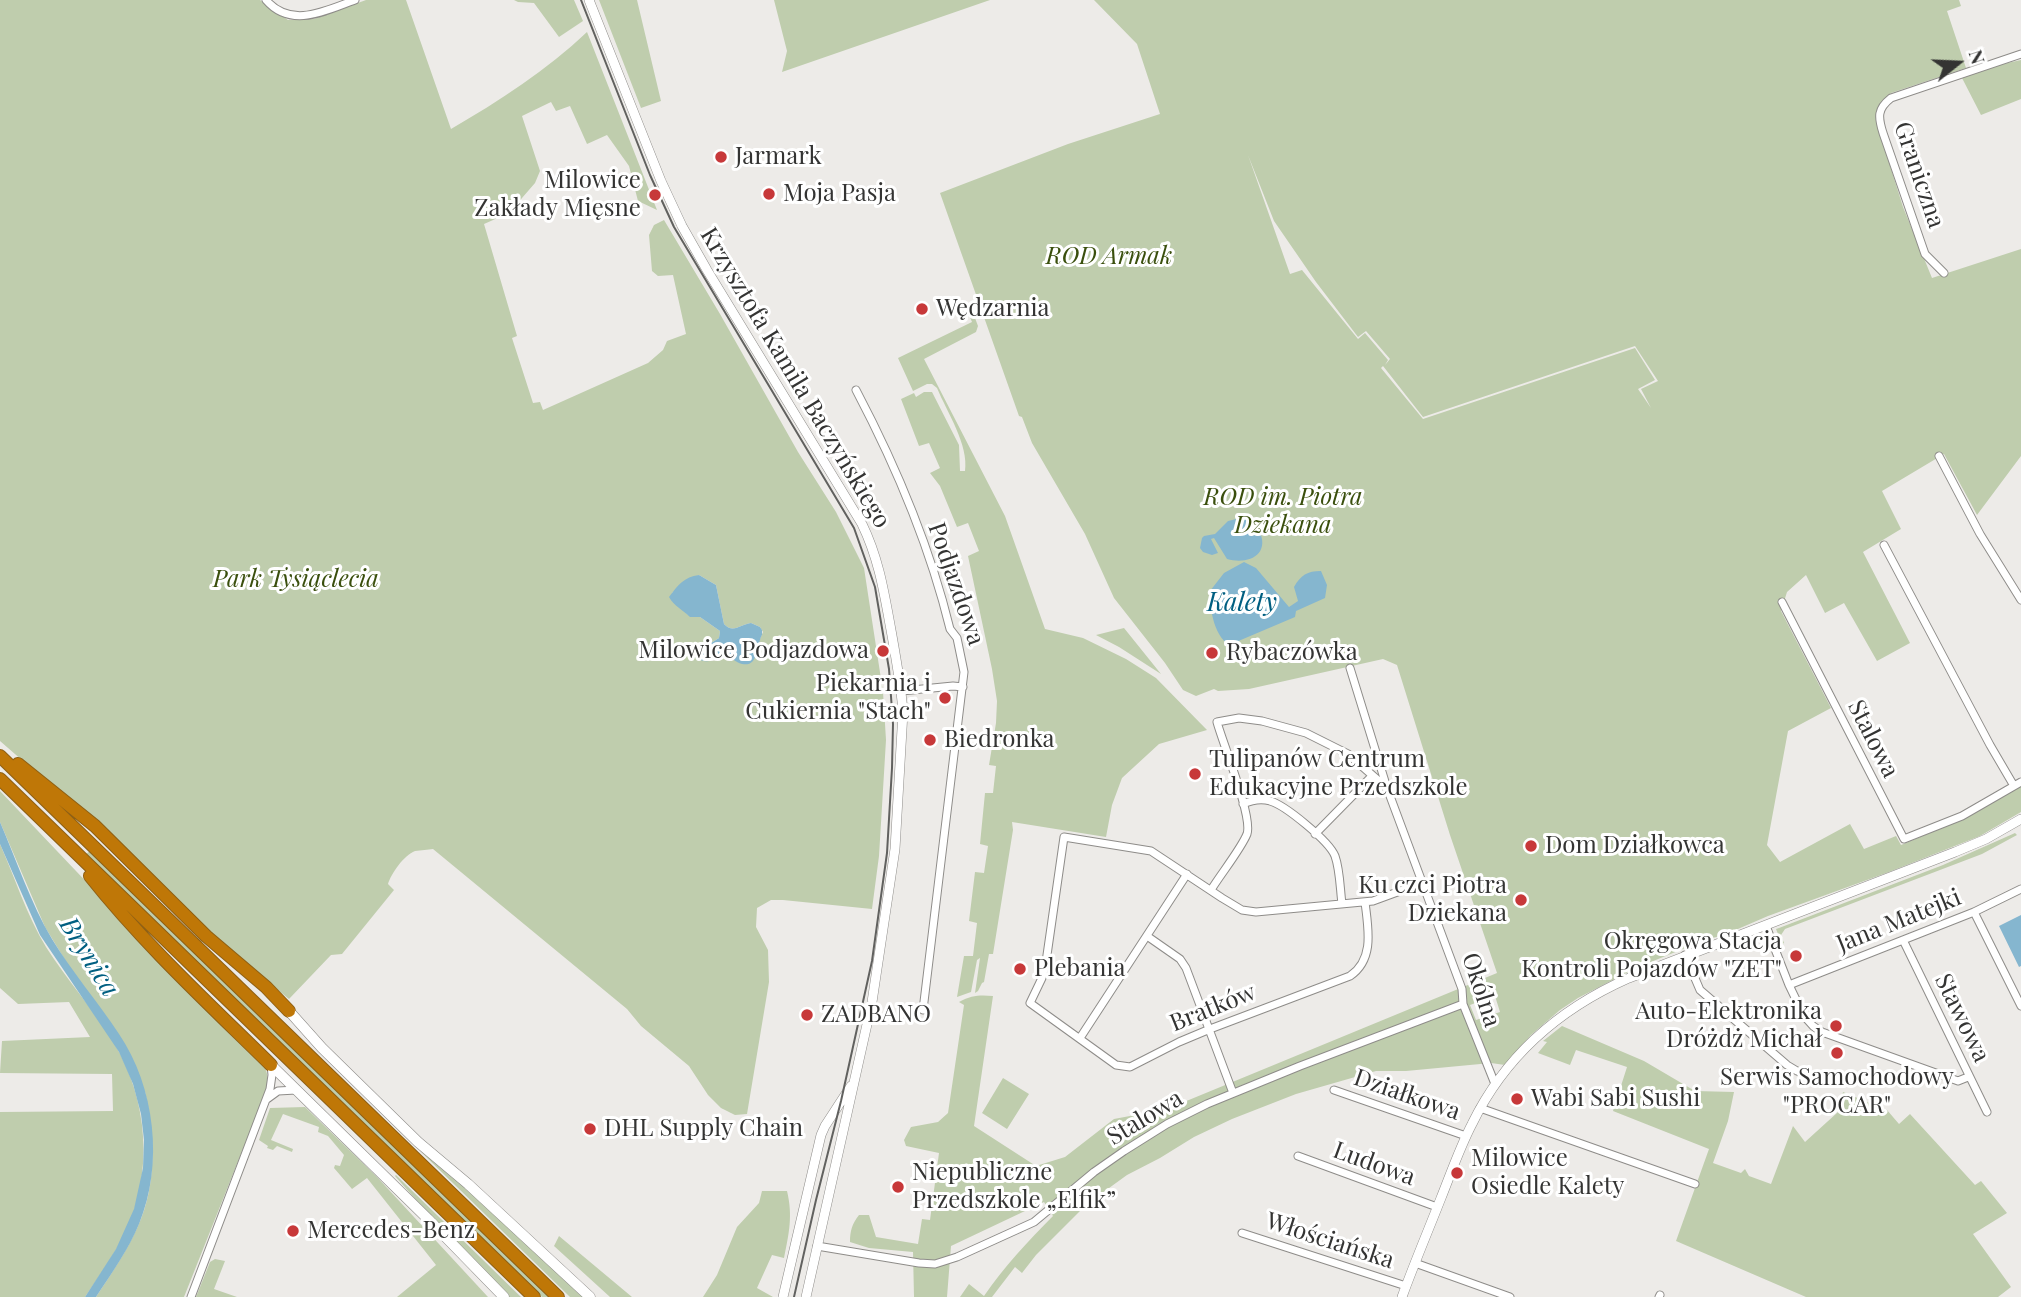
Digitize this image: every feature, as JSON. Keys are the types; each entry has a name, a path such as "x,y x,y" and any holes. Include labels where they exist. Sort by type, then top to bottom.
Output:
{"highway":[{"path":"0,755 21,766 95,826 197,927 266,987 289,1011"},
{"path":"0,755 558,1297"},
{"path":"0,779 534,1297"},
{"path":"60,837 108,898 271,1065"}],"main road":[{"path":"289,1011 322,1048 409,1134 468,1184 590,1297"},
{"path":"271,1065 504,1297"}],"street":[{"path":"266,0 282,13 302,17 352,0"},
{"name":"Krzysztofa Kamila Baczyńskiego","path":"589,0 682,226 874,549 902,691 895,849 872,1002 806,1297"},
{"name":"Graniczna","path":"1944,273 1925,254 1880,126 1882,105 1891,98 2021,54"},
{"name":"Podjazdowa","path":"856,390 930,558 950,629 957,638 964,672 923,1010"},
{"path":"1940,456 1980,534 2021,600"},
{"path":"1884,545 1990,745 2018,784"},
{"path":"2013,587 2021,584"},
{"name":"Stalowa","path":"1782,602 1903,839 1959,817 2018,784"},
{"name":"Okólna","path":"1349,668 1387,788 1462,989 1462,1004 1496,1084"},
{"path":"902,691 963,687"},
{"path":"1210,890 1248,832 1248,821 1217,722 1239,718 1307,733 1348,754 1387,788"},
{"path":"1315,834 1372,776"},
{"path":"1243,804 1255,799 1267,799 1283,806 1331,848 1338,868 1342,904"},
{"path":"1402,1297 1466,1136 1480,1108 1522,1052 1568,1011 1614,985 1685,955 1965,848 2019,823"},
{"name":"Bratków","path":"1187,874 1151,851 1064,837 1046,962 1030,1003 1116,1065 1130,1067 1210,1029 1357,972 1365,958 1368,944 1365,902"},
{"path":"1080,1038 1187,874 1242,910 1256,912 1373,901 1422,883"},
{"name":"Jana Matejki","path":"1789,985 1974,912 2021,889"},
{"path":"1974,912 2021,1006"},
{"path":"1766,926 1789,985 1804,1016 1813,1026 1822,1032 1958,1081 1968,1077"},
{"path":"1146,936 1180,959 1185,968 1233,1093"},
{"name":"Stawowa","path":"1903,940 1987,1112"},
{"path":"1685,955 1700,990 1787,1065 1814,1077"},
{"name":"Stalowa","path":"817,1246 936,1264 1034,1222 1094,1172 1167,1124 1233,1093 1462,1004"},
{"path":"191,1297 266,1099 272,1075 271,1065"},
{"name":"Krzysztofa Kamila Baczyńskiego","path":"783,1297 821,1135 854,1082"},
{"path":"266,1099 278,1091 296,1090"},
{"name":"Działkowa","path":"1334,1090 1466,1136"},
{"path":"1480,1108 1695,1184"},
{"name":"Ludowa","path":"1298,1156 1437,1207"},
{"name":"Włościańska","path":"1242,1234 1406,1286"},
{"path":"1415,1263 1508,1297"}],"green space":[{"name":"Park Tysiąclecia","path":"0,0 260,0 288,20 314,19 366,0 406,0 451,129 522,84 587,32 657,210 638,201 629,166 607,135 587,144 570,106 556,111 551,102 522,116 540,171 535,183 509,213 484,224 517,336 512,338 533,403 540,402 543,410 648,363 663,350 667,341 686,334 673,275 658,276 652,271 649,235 654,225 664,220 798,452 836,512 864,568 883,692 886,740 879,856 872,909 783,900 771,900 757,908 756,927 768,950 769,982 747,1114 735,1115 721,1108 708,1095 689,1066 641,1026 627,1009 433,849 415,851 402,861 388,884 394,890 342,954 331,955 289,999 211,935 100,828 0,741","holes":["699,575 716,585 724,624 727,627 737,628 751,623 760,627 763,632 758,655 713,661 697,652 719,638 720,631 700,617 687,614 672,593"]},
{"path":"514,0 574,0 583,21 559,37 534,3"},
{"path":"599,0 637,0 661,101 641,108"},
{"path":"774,0 990,0 782,72 787,51"},
{"path":"1094,0 1959,0 1961,6 1947,11 1966,68 1891,93 1879,108 1878,127 1903,207 1932,278 2021,249 2021,456 1977,515 1944,454 1882,491 1901,529 1863,552 1910,643 1877,661 1844,603 1825,613 1806,575 1787,592 1781,611 1831,708 1788,731 1767,845 1780,862 1850,824 1864,849 1896,836 1901,845 1949,825 2021,785 2021,812 1980,836 1636,968 1560,1010 1531,1035 1505,1065 1491,1063 1376,1071 1296,1094 1232,1119 1127,1175 1087,1204 1036,1255 1022,1273 1015,1267 992,1297 960,1297 969,1284 984,1296 1017,1254 1053,1216 1044,1202 951,1246 947,1297 914,1297 913,1252 869,1248 850,1242 850,1234 859,1215 869,1215 876,1237 918,1244 922,1219 930,1220 939,1153 906,1146 904,1140 911,1127 938,1122 948,1113 964,1005 959,1002 976,996 993,996 974,1126 1036,1166 1065,1157 1114,1119 1167,1109 1497,973 1397,665 1383,659 1249,689 1214,689 1196,696 1183,690 1114,598 1085,534 1032,443 1022,417 1019,416 940,193 1068,144 1160,114 1137,44","holes":["1248,155 1274,221 1358,337 1366,331 1390,359 1385,365 1388,360 1365,333 1358,339 1302,270 1290,274","1635,346 1658,381 1641,389 1651,408 1638,389 1655,380 1635,348 1423,419 1381,368 1383,366 1423,417","1495,996 1500,1012 1476,1020 1470,1005"]},
{"path":"2021,60 2021,99 1981,115 1962,78"},
{"path":"969,315 975,318 978,326 976,332 924,359 1005,516 1045,629 1083,638 1126,659 1156,678 1207,730 1159,744 1122,778 1112,805 1106,837 1012,822 1013,830 993,954 989,954 984,982 978,991 975,993 980,958 977,960 971,992 957,997 964,956 973,956 977,923 969,921 975,872 984,873 988,846 980,844 985,793 993,793 996,766 989,765 997,701 968,556 979,551 968,523 957,527 940,486 930,473 940,468 929,443 919,446 901,399 914,393 916,397 924,392 932,392 959,445 960,471 965,471 964,450 937,388 927,384 913,391 898,358 972,322"},
{"path":"1124,628 1161,674 1096,635"},
{"path":"0,791 263,1064 266,1071 266,1091 184,1297 96,1297 129,1244 149,1194 152,1142 145,1092 45,927 0,822"},
{"path":"2015,833 2017,835 1982,854 1785,929 1781,935 1782,944 1776,929 1943,865"},
{"path":"0,844 39,935 114,1043 134,1088 140,1112 143,1162 134,1210 116,1250 85,1297 0,1297 0,1112 113,1111 112,1074 0,1073 2,1041 90,1037 69,1002 18,1004 0,988"},
{"path":"90,851 549,1297 542,1297 86,854"},
{"path":"1562,1026 1644,1061 1695,1091 1734,1092 1728,1121 1713,1163 1741,1173 1745,1169 1749,1176 1771,1184 1793,1126 1805,1142 1838,1112 1843,1092 1887,1110 1899,1124 1910,1114 1975,1185 1981,1181 2007,1213 1973,1234 2011,1287 1998,1297 1806,1297 1676,1241 1709,1149 1613,1111 1627,1067 1576,1050 1570,1065 1538,1053 1547,1042 1543,1041"},
{"path":"1003,1078 1029,1094 1007,1129 982,1113"},
{"path":"305,1107 377,1177 488,1297 397,1297 436,1265 367,1178 352,1189 334,1168 335,1165 340,1166 344,1155 328,1136 318,1132 319,1127 283,1114 271,1140 293,1149 292,1152 277,1146 273,1150 267,1148 268,1146 259,1140 270,1108"},
{"path":"419,1150 448,1172 583,1297 570,1297"},
{"path":"396,1175 521,1297 509,1297 431,1217"},
{"path":"762,1191 787,1191 790,1209 784,1258 772,1255 757,1288 773,1297 703,1297 717,1275 737,1227 759,1203"},
{"path":"559,1236 632,1297 610,1297 554,1246"},
{"path":"215,1259 225,1261 214,1289 237,1297 196,1297 210,1262"}],"water":[{"path":"1249,516 1255,522 1262,539 1260,552 1255,556 1243,561 1227,559 1214,538 1211,539 1218,553 1212,555 1200,548 1204,536 1215,534 1228,521"},
{"name":"Kalety","path":"1244,562 1256,568 1289,607 1298,601 1294,587 1299,579 1305,574 1321,571 1327,585 1325,598 1296,611 1295,617 1229,645 1216,628 1210,591 1224,573"},
{"path":"699,575 716,585 724,624 727,627 734,628 751,623 762,630 756,656 751,663 742,664 724,657 705,661 695,657 697,652 719,638 720,631 700,617 690,617 669,597 682,582"},
{"path":"0,822 44,925 119,1034 141,1078 148,1102 153,1151 147,1201 130,1243 96,1297 85,1297 116,1249 134,1209 143,1168 141,1114 133,1084 119,1052 40,935 0,844"},
{"path":"2021,915 2021,966 2019,967 1999,926"}],"tram line":[{"path":"581,0 650,175 674,227 854,528 875,587 889,669 893,724 892,768 887,853 872,961 794,1297"}],"place":[{"name":"Jarmark","path":"721,157"},
{"name":"Moja Pasja","path":"769,194"},
{"name":"Milowice Zakłady Mięsne","path":"655,195"},
{"name":"Wędzarnia","path":"922,309"},
{"name":"Milowice Podjazdowa","path":"883,651"},
{"name":"Rybaczówka","path":"1212,653"},
{"name":"Piekarnia i Cukiernia \"Stach\"","path":"945,698"},
{"name":"Biedronka","path":"930,740"},
{"name":"Tulipanów Centrum Edukacyjne Przedszkole","path":"1195,774"},
{"name":"Dom Działkowca","path":"1531,846"},
{"name":"Ku czci Piotra Dziekana","path":"1521,900"},
{"name":"Okręgowa Stacja Kontroli Pojazdów \"ZET\"","path":"1796,956"},
{"name":"Plebania","path":"1020,969"},
{"name":"ZADBANO","path":"807,1015"},
{"name":"Auto-Elektronika Dróżdż Michał","path":"1836,1026"},
{"name":"Serwis Samochodowy \"PROCAR\"","path":"1837,1053"},
{"name":"Wabi Sabi Sushi","path":"1517,1099"},
{"name":"DHL Supply Chain","path":"590,1129"},
{"name":"Milowice Osiedle Kalety","path":"1457,1173"},
{"name":"Niepubliczne Przedszkole „Elfik”","path":"898,1187"},
{"name":"Mercedes-Benz","path":"293,1231"}],"park label":[{"name":"ROD Armak","path":"1109,257"},
{"name":"ROD im. Piotra Dziekana","path":"1283,512"}],"water label":[{"name":"Brynica","path":"89,957"}]}
